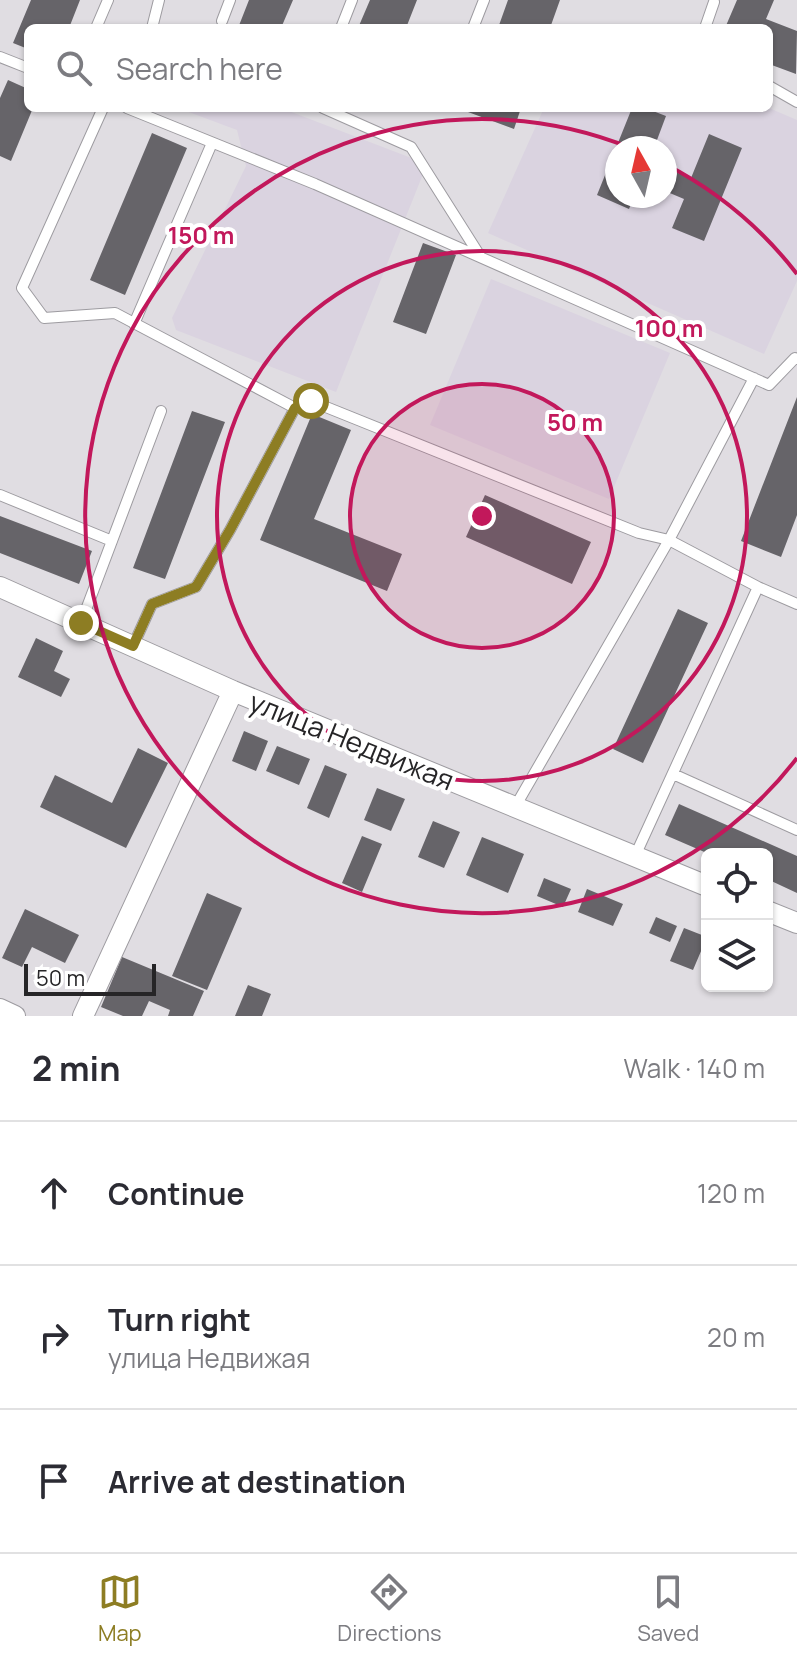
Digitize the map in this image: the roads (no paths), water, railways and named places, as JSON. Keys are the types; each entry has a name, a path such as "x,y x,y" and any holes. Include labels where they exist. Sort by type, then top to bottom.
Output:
{"street":[{"name":"улица Недвижая","path":"0,587 233,691 701,884"},
{"path":"83,1016 233,691"},
{"path":"773,913 797,923"},
{"path":"0,1009 15,1016"}],"lane":[{"path":"98,24 108,0"},
{"path":"153,24 159,0"},
{"path":"222,21 230,0"},
{"path":"343,24 352,0"},
{"path":"475,24 484,0"},
{"path":"706,24 714,2"},
{"path":"0,57 24,66"},
{"path":"773,88 797,102"},
{"path":"101,112 22,288 44,318 115,313 295,408"},
{"path":"137,112 315,184 769,385 796,357"},
{"path":"332,112 411,147 481,258"},
{"path":"134,324 212,143"},
{"path":"515,807 669,540 754,378"},
{"path":"133,646 152,604 196,587 295,408 311,401 639,533 669,540 797,604"},
{"path":"81,623 161,411"},
{"path":"0,495 112,541"},
{"path":"635,856 758,587"},
{"path":"673,774 797,830"}]}
